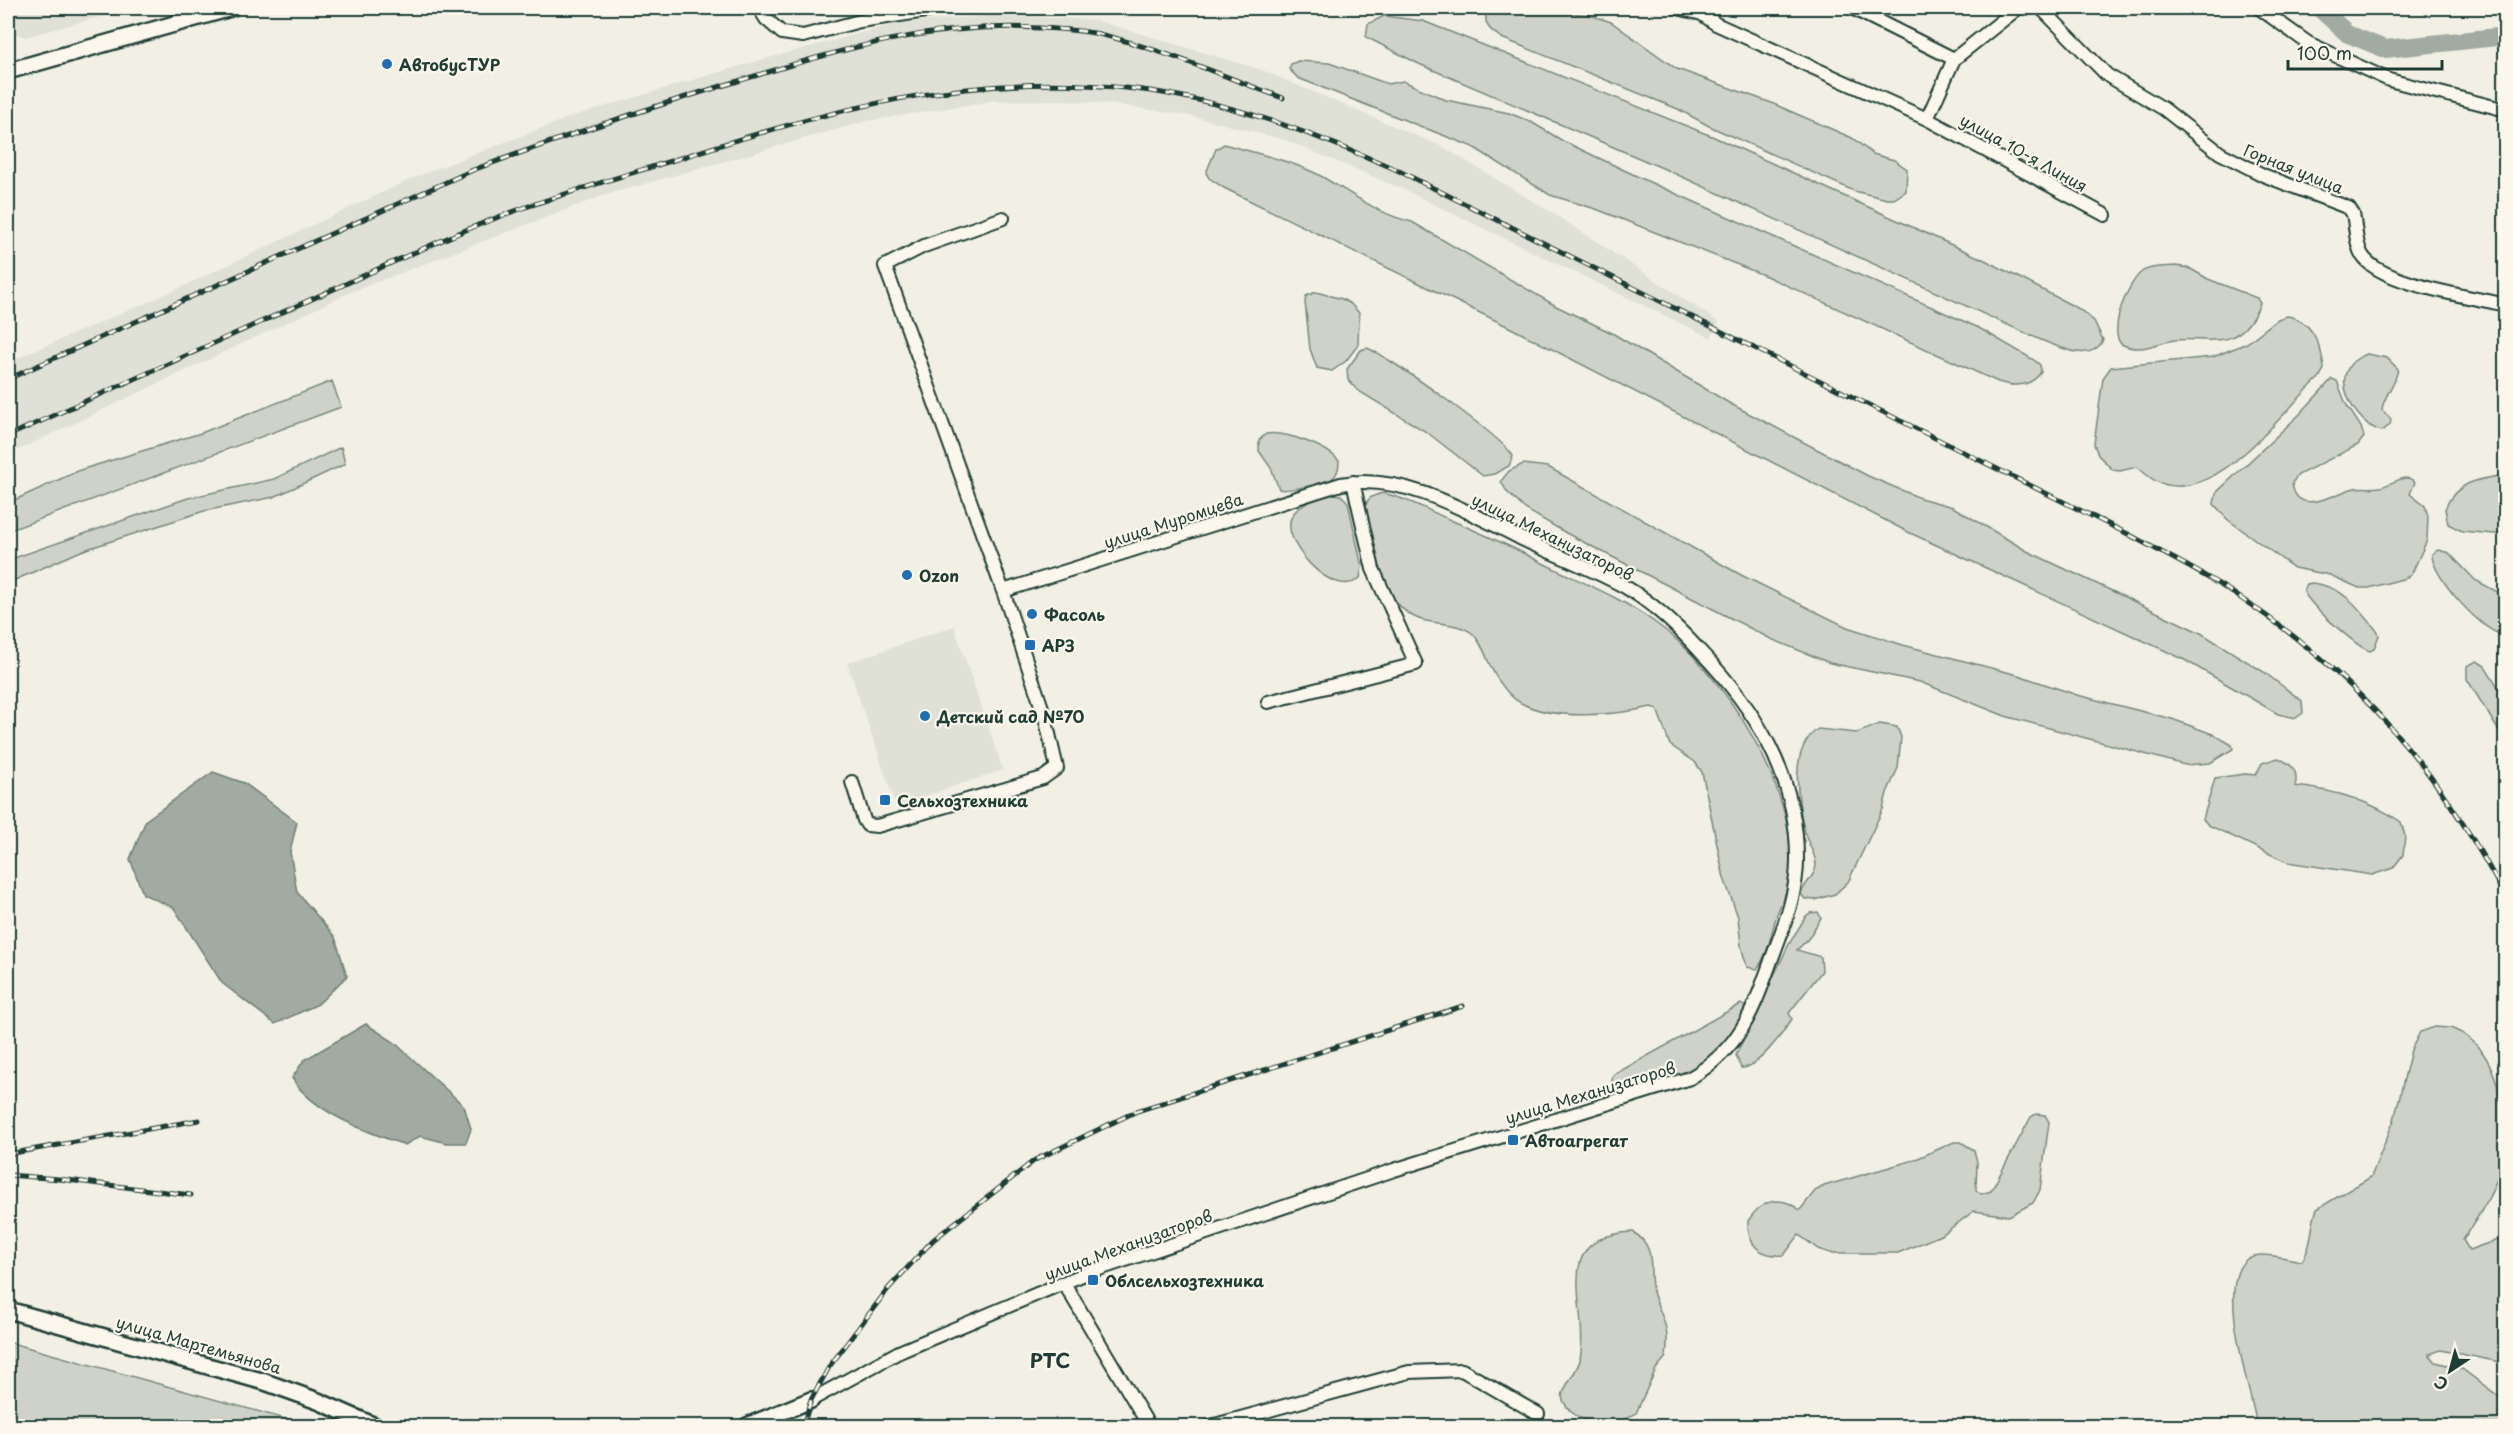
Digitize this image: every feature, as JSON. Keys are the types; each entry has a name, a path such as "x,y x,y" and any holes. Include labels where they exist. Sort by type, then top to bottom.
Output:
{"street":[{"path":"8,71 231,8"},
{"path":"759,8 766,19 782,33 803,36 860,21 946,8"},
{"path":"1678,8 1704,11 1716,24 1928,119 1954,59 2018,8"},
{"path":"1852,8 1954,59"},
{"name":"Горная улица","path":"2042,8 2107,75 2164,109 2220,153 2264,175 2349,208 2353,214 2362,255 2381,273 2398,280 2505,305"},
{"path":"2259,8 2308,43 2389,80 2505,110"},
{"name":"улица 10-я Линия","path":"1928,119 2105,215"},
{"path":"852,782 864,820 867,825 878,826 1043,778 1057,768 1045,717 1003,591 885,266 909,252 1004,218"},
{"path":"1268,702 1416,664 1373,569 1353,482"},
{"name":"улица Муромцева","path":"1003,591 1353,482"},
{"name":"улица Механизаторов","path":"811,1400 899,1352 1064,1283 1394,1170 1690,1078 1719,1059 1738,1039 1760,992 1796,879 1797,838 1786,787 1778,760 1751,711 1732,686 1674,625 1627,588 1425,494 1388,483 1353,482"},
{"path":"1064,1283 1149,1426"},
{"name":"улица Мартемьянова","path":"8,1310 266,1382 318,1401 375,1426"},
{"path":"1211,1426 1409,1372 1462,1370 1538,1414"},
{"path":"747,1426 811,1400"}],"shaded area":[{"path":"8,8 132,8 26,37 15,34 8,36"},
{"path":"1489,8 1532,8 1590,15 1611,22 1677,69 1769,102 1852,138 1873,154 1894,160 1907,169 1906,191 1894,199 1887,199 1854,191 1709,126 1678,109 1504,39 1486,23"},
{"path":"995,15 1095,20 1262,70 1443,147 1553,213 1719,322 1711,338 1400,188 1285,140 1196,117 1118,105 1062,100 993,101 867,121 602,196 351,292 8,455 8,362 162,296 415,177 573,116 746,64 898,23"},
{"path":"1384,16 1423,21 1714,137 1987,261 2079,309 2094,321 2103,340 2091,351 2075,352 2041,340 1667,170 1419,64 1366,37 1368,24"},
{"path":"1298,61 1329,63 1388,84 1403,81 1446,100 1509,113 1531,122 1563,141 1645,180 1979,328 2034,360 2040,365 2041,372 2027,383 2010,385 1998,382 1766,276 1596,209 1550,195 1473,147 1298,78 1289,69 1291,64"},
{"path":"1224,144 1283,161 1317,174 1386,214 1412,222 1556,306 1612,333 1729,403 1868,476 1920,498 1953,507 2027,551 2201,633 2264,672 2302,701 2303,713 2296,718 2278,714 2183,659 1908,532 1511,328 1224,188 1209,178 1206,173 1216,149"},
{"path":"2176,266 2189,268 2208,279 2257,298 2260,303 2257,311 2241,331 2224,339 2175,340 2141,348 2121,344 2117,328 2118,317 2126,295 2137,276 2146,269"},
{"path":"1316,292 1342,299 1351,304 1359,313 1358,345 1346,361 1332,371 1317,368 1310,349 1305,302 1306,296"},
{"path":"2287,316 2303,322 2314,335 2321,352 2324,369 2319,378 2268,431 2226,468 2204,480 2182,486 2157,482 2137,467 2120,471 2113,470 2098,455 2094,444 2103,378 2111,367 2213,357 2247,343 2278,319"},
{"path":"1367,348 1420,381 1489,432 1513,456 1509,466 1494,474 1483,476 1428,433 1357,390 1348,380 1347,369 1361,350"},
{"path":"2367,354 2387,358 2398,369 2382,410 2391,419 2390,425 2382,431 2362,419 2348,396 2345,384 2346,372 2353,361"},
{"path":"2332,379 2337,381 2346,404 2361,427 2364,437 2358,445 2298,475 2292,483 2295,494 2308,502 2317,501 2354,488 2380,487 2403,478 2412,479 2415,482 2410,494 2425,506 2428,516 2427,540 2412,573 2406,578 2369,588 2359,588 2330,575 2294,568 2227,519 2214,504 2216,493 2299,415"},
{"path":"332,381 341,407 8,531 8,503 80,470 201,433"},
{"path":"1266,434 1294,437 1316,445 1339,461 1337,473 1332,479 1322,483 1279,489 1271,468 1259,451 1259,440"},
{"path":"341,447 345,464 274,497 204,511 81,551 8,583 8,560 188,498 274,479"},
{"path":"1523,464 1548,467 1741,575 1847,627 1903,645 2018,675 2077,695 2172,719 2215,735 2232,745 2233,749 2210,763 2185,765 2005,716 1920,682 1830,663 1771,639 1566,533 1525,509 1507,492 1501,481 1509,471"},
{"path":"2505,475 2505,535 2462,531 2448,524 2445,509 2455,493 2477,480"},
{"path":"1383,493 1408,501 1488,536 1623,602 1653,621 1679,642 1705,669 1730,701 1752,736 1770,772 1783,810 1790,846 1788,884 1767,950 1757,969 1747,967 1741,946 1738,917 1724,878 1702,772 1695,762 1670,745 1657,709 1651,707 1603,714 1567,714 1535,709 1514,699 1495,675 1472,633 1453,625 1419,619 1406,612 1387,588 1375,556 1366,510 1370,498"},
{"path":"1333,494 1341,495 1348,502 1362,567 1360,578 1349,583 1336,582 1311,565 1293,539 1290,526 1292,516 1299,508"},
{"path":"2438,550 2449,553 2475,580 2505,596 2505,635 2496,632 2472,615 2449,589 2434,564 2432,554"},
{"path":"2312,583 2341,593 2357,606 2379,635 2374,649 2370,651 2355,642 2314,605 2304,591 2307,584"},
{"name":"Детский сад №70","path":"954,626 1003,770 896,806 847,663"},
{"path":"2477,661 2485,666 2505,698 2505,741 2467,679 2467,666"},
{"path":"1880,724 1897,727 1901,737 1898,768 1883,809 1848,882 1835,894 1815,900 1805,899 1801,894 1814,873 1816,865 1805,834 1799,805 1798,776 1802,749 1818,729 1857,733"},
{"path":"2278,758 2287,763 2295,772 2295,786 2351,797 2401,822 2405,836 2403,855 2393,868 2372,875 2287,862 2208,825 2203,819 2215,778 2245,774 2256,775 2262,763"},
{"path":"213,772 244,783 297,822 290,852 297,892 335,937 347,976 318,1004 275,1024 222,983 174,908 143,894 130,859 146,820"},
{"path":"1818,912 1821,918 1808,939 1797,950 1821,957 1822,971 1789,1013 1792,1019 1776,1041 1762,1057 1747,1067 1741,1068 1736,1055 1789,944 1806,916"},
{"path":"1741,1004 1747,1008 1738,1025 1717,1051 1705,1061 1661,1082 1623,1091 1611,1088 1613,1075"},
{"path":"366,1024 394,1042 464,1106 471,1129 466,1143 447,1143 420,1136 405,1145 342,1120 301,1090 292,1078 304,1060"},
{"path":"2435,1027 2453,1029 2470,1039 2483,1053 2498,1089 2503,1129 2498,1177 2480,1214 2463,1240 2469,1250 2505,1237 2505,1363 2441,1350 2429,1354 2436,1362 2462,1369 2505,1401 2505,1426 2257,1426 2234,1314 2234,1291 2238,1272 2247,1259 2253,1256 2274,1256 2302,1261 2308,1249 2317,1209 2371,1177 2394,1120 2411,1050 2420,1032"},
{"path":"2036,1114 2045,1115 2049,1122 2040,1190 2033,1203 2009,1216 1974,1211 1943,1234 1898,1253 1830,1253 1818,1249 1799,1235 1784,1255 1776,1255 1768,1254 1757,1248 1750,1237 1748,1221 1765,1204 1785,1202 1800,1210 1815,1191 1824,1186 1914,1160 1954,1142 1961,1142 1974,1150 1977,1162 1976,1190 1981,1194 1991,1191 2031,1117"},
{"path":"1633,1232 1641,1238 1649,1253 1652,1287 1665,1324 1666,1357 1656,1369 1636,1413 1617,1421 1594,1422 1574,1414 1562,1397 1580,1360 1582,1339 1578,1277 1581,1260 1590,1246 1606,1236"},
{"path":"8,1342 311,1426 8,1426"}],"waterway":[{"path":"2319,8 2348,34 2385,49 2506,36"}],"railway":[{"path":"8,379 473,170 669,102 848,49 960,29 999,27 1062,29 1099,34 1145,47 1283,98"},
{"path":"8,436 475,226 563,195 788,125 901,99 958,90 1015,85 1074,85 1169,94 1203,101 1268,120 1395,169 2128,534 2210,579 2280,625 2357,692 2391,728 2453,808 2506,898"},
{"path":"803,1426 811,1400 829,1367 888,1289 933,1240 1035,1160 1137,1111 1463,1006"},
{"path":"8,1154 199,1120"},
{"path":"8,1175 191,1195"}],"place":[{"name":"АвтобусТУР","path":"387,64"},
{"name":"Ozon","path":"907,575"},
{"name":"Фасоль","path":"1032,614"},
{"name":"АРЗ","path":"1030,645"},
{"name":"Детский сад №70","path":"925,716"},
{"name":"Сельхозтехника","path":"885,800"},
{"name":"Автоагрегат","path":"1513,1140"},
{"name":"Облсельхозтехника","path":"1093,1280"}],"district":[{"name":"РТС","path":"1050,1360"}]}
